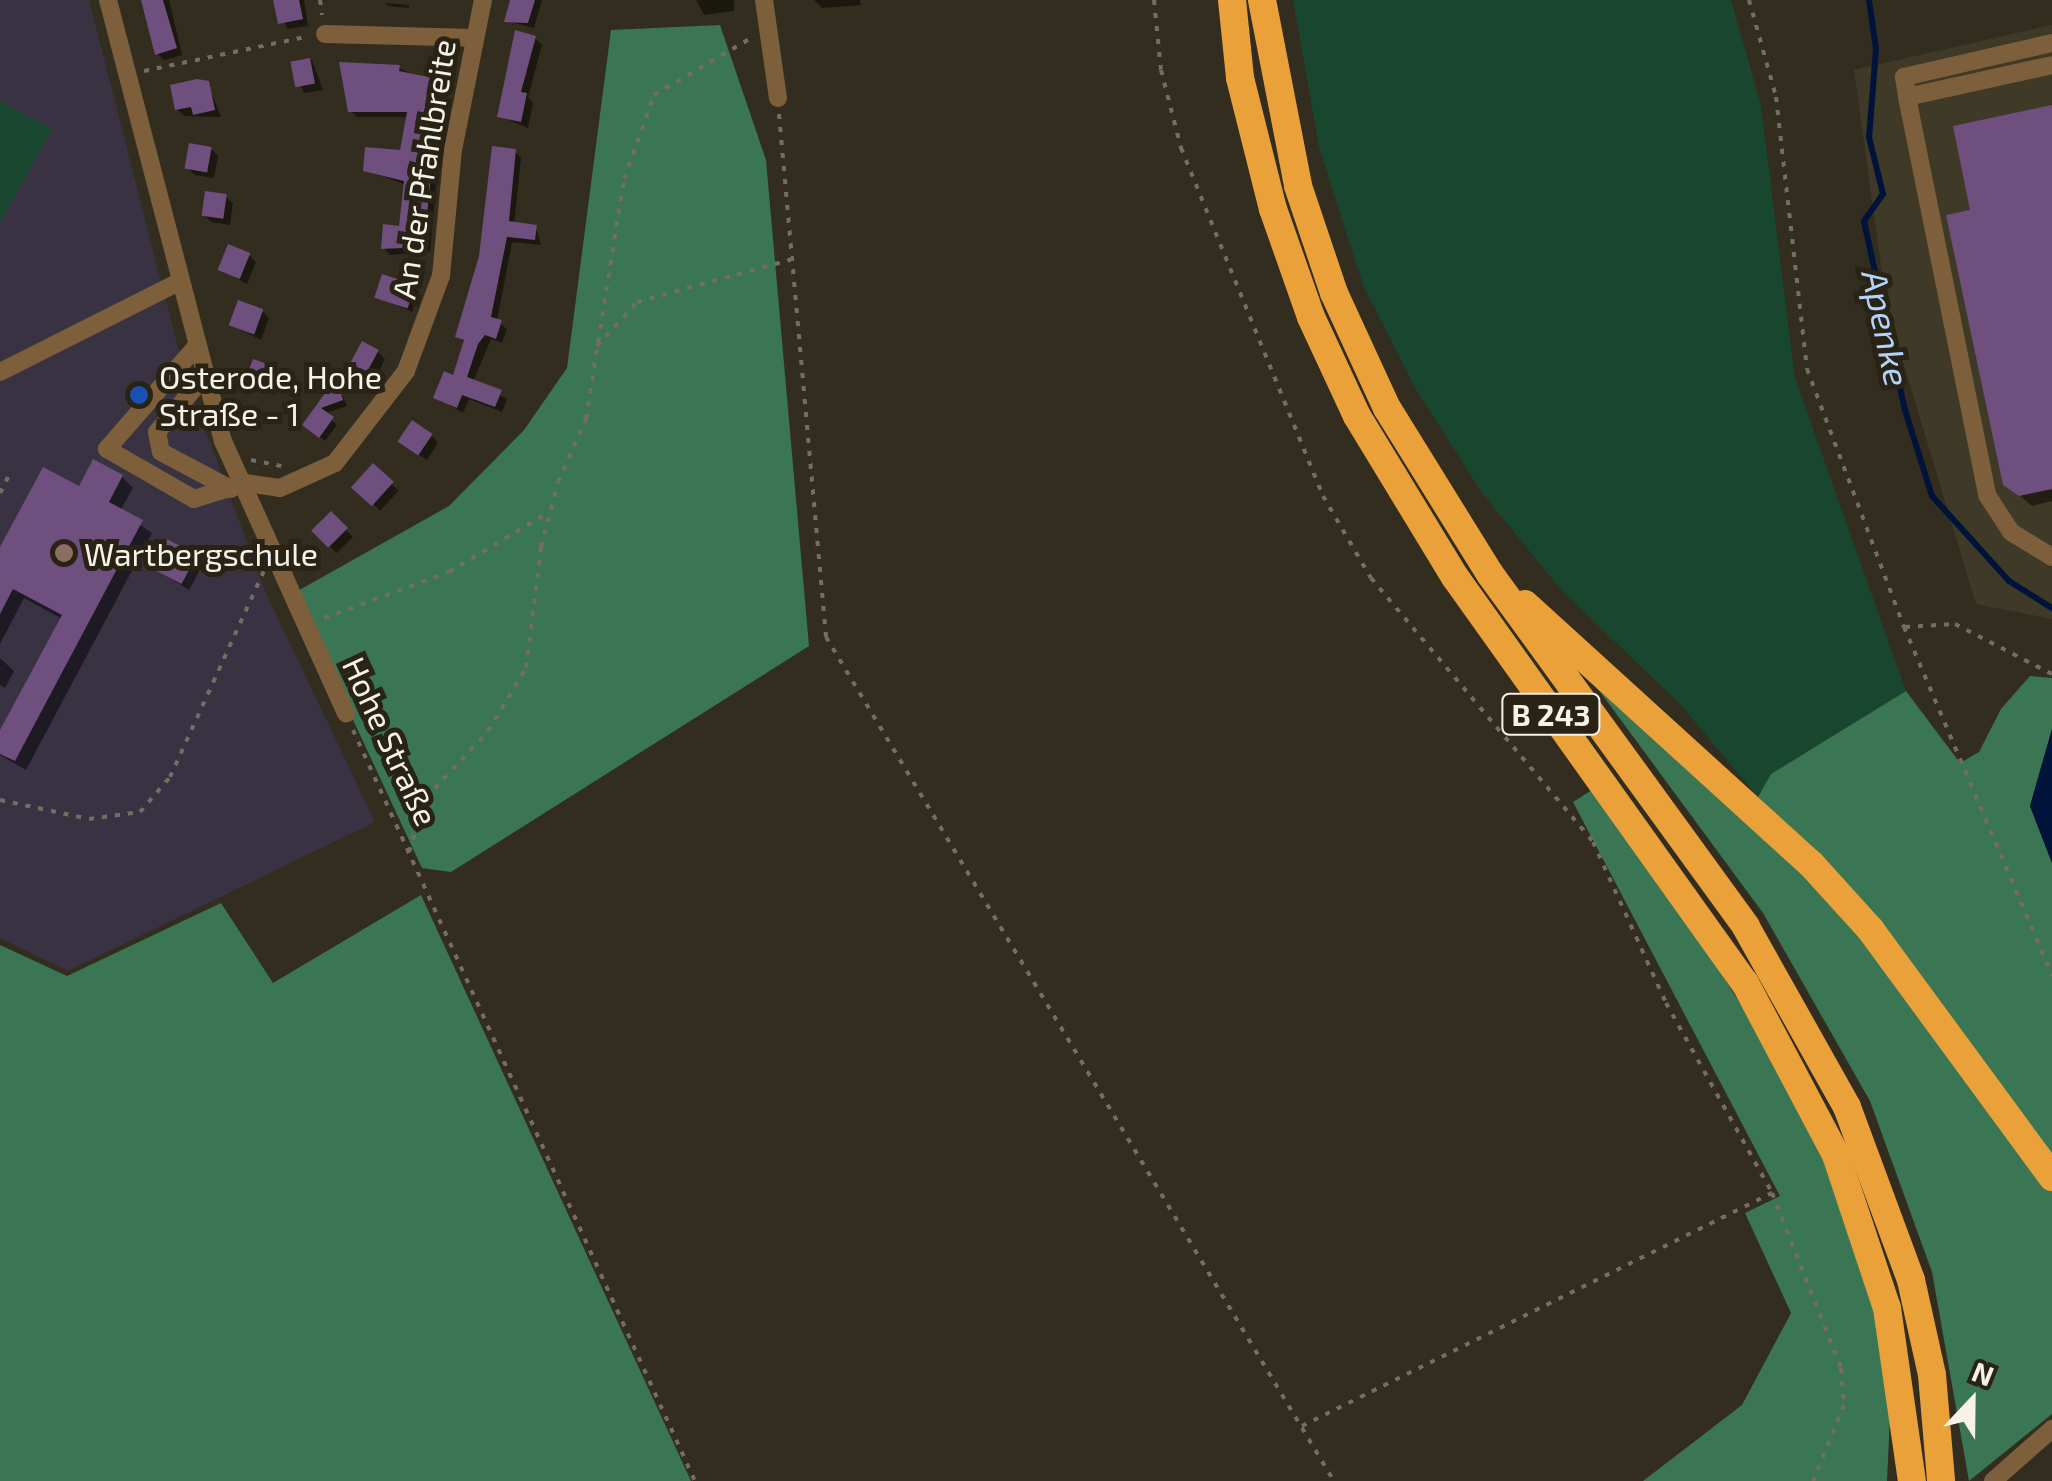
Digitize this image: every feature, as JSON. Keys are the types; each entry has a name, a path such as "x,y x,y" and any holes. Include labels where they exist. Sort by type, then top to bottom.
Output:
{"highway":[{"name":"B 243","path":"1232,0 1258,157 1332,367 1406,504 1698,912 1804,1090 1878,1276 1912,1470"},
{"name":"B 243","path":"1262,0 1290,153 1334,293 1412,453 1490,574 1746,928 1818,1050 1895,1225 1932,1376 1941,1481"},
{"path":"1490,574 1811,864 1870,929 2052,1177"}],"street":[{"name":"Hohe Straße","path":"108,0 232,489 272,553 346,714"},
{"name":"An der Pfahlbreite","path":"195,348 107,449 194,499 232,489 280,488 336,463 406,372 441,276 453,150 483,0"},
{"path":"764,0 778,98"},
{"path":"325,34 474,38"},
{"path":"2052,43 1904,77 1988,495 2011,532 2052,557"},
{"path":"1908,97 2052,65"},
{"path":"0,372 177,283"},
{"path":"204,378 156,432 161,452 232,489"},
{"path":"1994,1481 2052,1429"}],"path":[{"path":"126,75 325,34 320,0"},
{"path":"1154,0 1161,70 1181,148 1324,496 1372,578 1593,842 1666,1003 1772,1194 1841,1368 1844,1405 1813,1481"},
{"path":"1749,0 1776,98 1807,369 1904,626 2052,976"},
{"path":"409,852 426,798 488,731 526,668 550,512 586,419 594,350 617,249 624,179 654,95 768,28"},
{"path":"778,98 826,637 1334,1481"},
{"path":"594,350 638,302 790,260"},
{"path":"238,447 266,466 294,467"},
{"path":"0,493 8,477"},
{"path":"305,625 449,572 550,512"},
{"path":"0,800 89,818 140,812 170,777 272,553"},
{"path":"1904,626 1955,624 2052,674"},
{"name":"Hohe Straße","path":"346,714 695,1481"},
{"path":"1302,1426 1772,1194"}],"shaded area":[{"path":"0,0 89,0 185,375 265,591 375,822 68,971 0,938"},
{"path":"2052,25 2052,619 1976,604 1887,309 1854,70"}],"green space":[{"path":"1293,0 1731,0 1761,105 1795,378 1906,691 1771,774 1758,797 1680,704 1562,591 1482,493 1414,386 1363,285 1319,147"},
{"path":"720,25 766,160 809,646 451,872 422,868 294,593 449,506 524,430 567,368 611,30"},
{"path":"0,101 52,129 0,223"},
{"path":"1587,674 1759,825 1862,937 2052,1190 2052,1414 1969,1481 1932,1272 1870,1101 1763,913"},
{"path":"2030,676 2052,678 2052,729 2030,806 2052,863 2052,1160 1819,856 1758,797 1771,774 1906,691 1960,763 1979,752 2001,709"},
{"path":"1592,790 1688,920 1761,1037 1826,1162 1875,1313 1890,1417 1887,1481 1643,1481 1742,1405 1791,1313 1745,1213 1780,1196 1573,802"},
{"path":"421,895 691,1481 0,1481 0,945 67,976 221,903 273,983"}],"water":[{"path":"2052,729 2052,863 2030,806"}],"building":[{"path":"141,0 163,0 177,48 155,55"},
{"path":"273,0 299,0 303,19 278,24"},
{"path":"510,0 535,0 528,23 504,22"},
{"path":"515,30 536,36 521,92 527,93 521,122 497,117"},
{"path":"310,58 315,84 295,87 290,62"},
{"path":"339,62 400,65 399,71 433,78 426,120 436,122 424,247 381,249 383,224 399,226 404,181 363,171 365,147 400,150 407,112 348,112"},
{"path":"197,79 209,81 215,110 193,115 191,107 175,110 170,85"},
{"path":"2052,105 2052,489 2019,496 2003,485 1946,215 1970,210 1953,126"},
{"path":"189,143 212,147 207,173 184,169"},
{"path":"492,146 516,149 509,221 537,225 535,240 507,237 491,317 502,320 496,339 485,335 478,344 467,377 502,390 495,407 462,395 457,408 433,398 444,371 453,375 464,340 455,337 479,256"},
{"path":"205,191 227,194 223,219 202,216"},
{"path":"228,244 250,253 240,279 218,270"},
{"path":"382,274 415,285 408,309 374,298"},
{"path":"238,300 263,309 254,335 229,325"},
{"path":"362,341 379,350 367,372 350,363"},
{"path":"253,359 275,367 266,389 245,382"},
{"path":"336,378 343,400 321,408 334,417 319,438 302,425"},
{"path":"412,420 433,434 418,456 397,442"},
{"path":"93,459 123,475 109,502 143,520 15,761 0,754 0,730 62,615 13,589 0,614 0,547 43,467 79,486"},
{"path":"373,463 394,482 372,506 351,488"},
{"path":"331,511 348,528 328,548 311,531"},
{"path":"167,539 197,555 182,584 152,568"}],"waterway":[{"name":"Apenke","path":"1869,0 1876,49 1869,137 1883,194 1864,221 1905,410 1932,496 2009,581 2052,608"}],"place":[{"name":"Osterode, Hohe Straße - 1","path":"139,395"},
{"name":"Wartbergschule","path":"64,553"}]}
